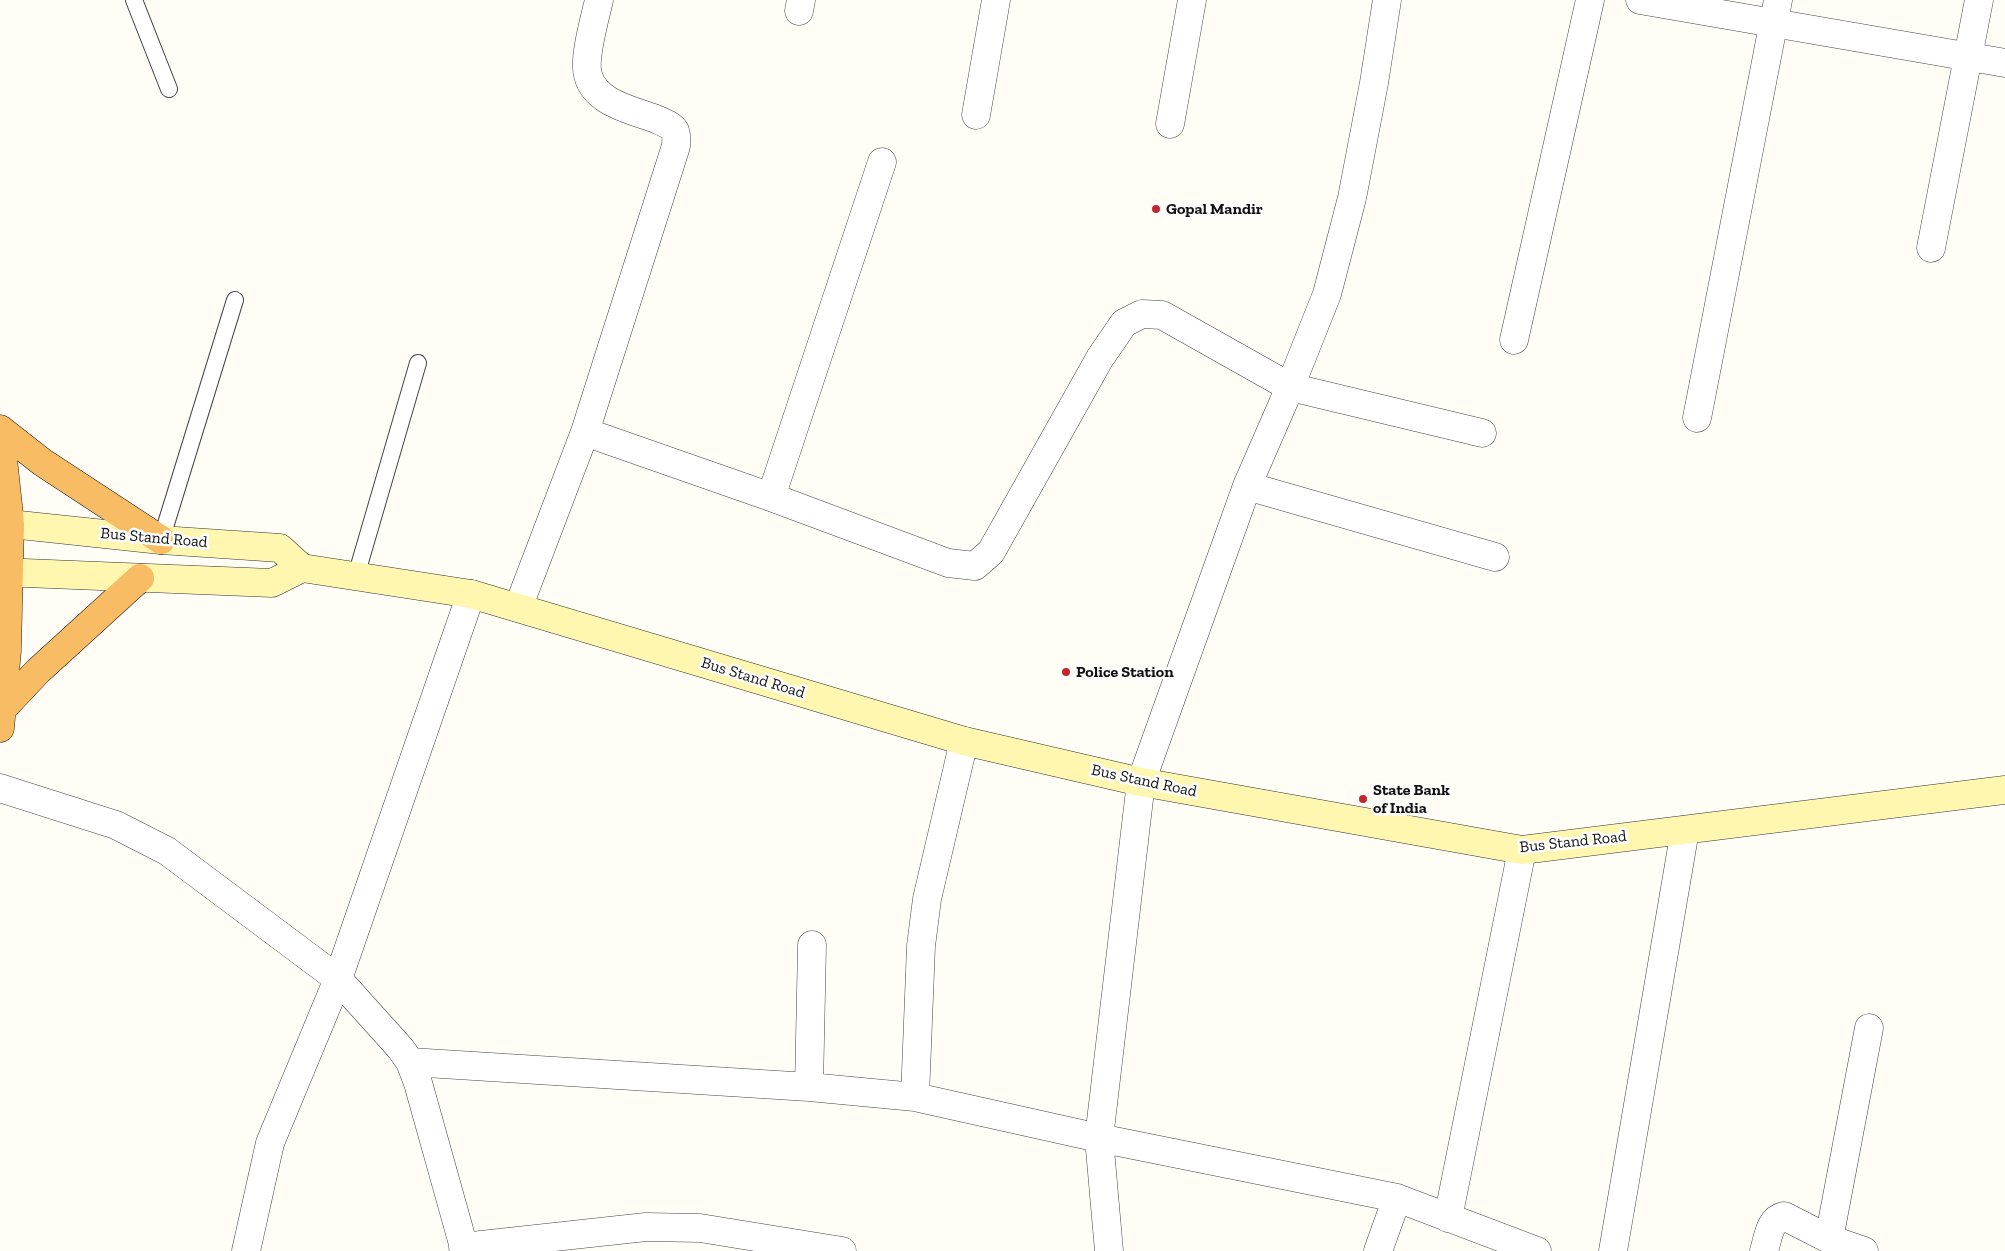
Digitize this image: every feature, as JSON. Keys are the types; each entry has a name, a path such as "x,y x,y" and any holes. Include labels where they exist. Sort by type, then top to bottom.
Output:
{"highway":[{"path":"0,430 42,462 161,540"},
{"path":"0,430 5,523 4,572 7,650 1,719"},
{"path":"1,719 38,671 140,578"}],"main road":[{"name":"Bus Stand Road","path":"5,523 161,540 280,548 302,568 471,594 964,741 1141,782 1522,850 2005,790"},
{"path":"4,572 272,583 302,568"}],"street":[{"path":"518,608 585,432 676,146 677,136 674,129 606,99 593,88 587,74 588,50 599,0"},
{"path":"976,115 996,0"},
{"path":"1170,124 1192,0"},
{"path":"1109,1251 1099,1138 1141,782 1247,486 1290,387 1327,294 1352,198 1388,0"},
{"path":"1514,340 1590,0"},
{"path":"1640,0 1776,12 2005,63"},
{"path":"1931,248 1980,0"},
{"path":"1697,418 1776,12"},
{"path":"771,497 882,162"},
{"path":"585,432 771,497 948,563 975,566 991,552 1100,358 1124,323 1142,314 1162,316 1290,387 1482,433"},
{"path":"1247,486 1495,556"},
{"path":"246,1251 270,1144 338,979 471,594"},
{"path":"915,1096 921,946 927,899 964,741"},
{"path":"0,788 116,824 167,851 338,979 401,1049 410,1062 418,1083 464,1249 646,1227 700,1228 842,1251"},
{"path":"1614,1251 1685,830"},
{"path":"1448,1218 1522,850"},
{"path":"810,1087 812,945"},
{"path":"1829,1239 1869,1028"},
{"path":"410,1062 810,1087 915,1096 1099,1138 1397,1198 1537,1251"},
{"path":"1378,1251 1397,1198"},
{"path":"1764,1251 1773,1221 1778,1217 1784,1216 1829,1239 1864,1251"}],"lane":[{"path":"134,0 169,89"},
{"path":"161,540 235,300"},
{"path":"356,576 418,363"}],"place":[{"name":"Gopal Mandir","path":"1156,209"},
{"name":"Police Station","path":"1066,672"},
{"name":"State Bank of India","path":"1363,799"}]}
